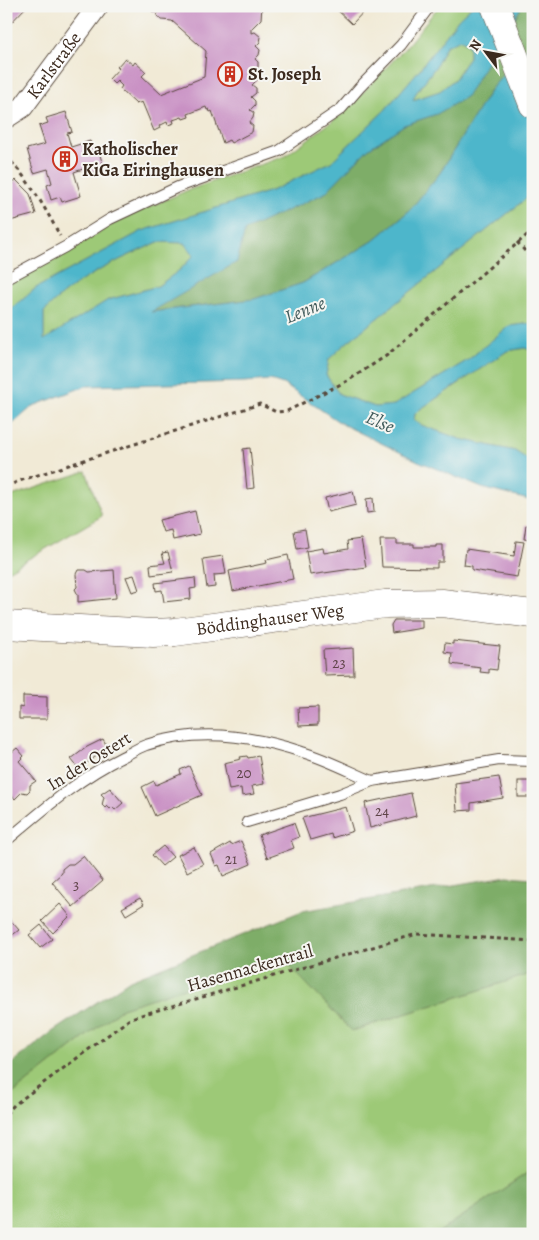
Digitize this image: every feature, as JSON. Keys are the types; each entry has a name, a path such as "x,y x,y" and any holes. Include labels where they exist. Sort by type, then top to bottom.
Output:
{"street":[{"name":"Karlstraße","path":"6,118 23,107 98,6"},
{"path":"495,6 533,104"},
{"name":"Böddinghauser Weg","path":"6,625 153,633 175,632 375,605 413,603 442,603 533,614"}],"lane":[{"path":"6,280 65,247 110,218 178,187 279,151 341,109 401,45 430,6"},
{"name":"In der Ostert","path":"6,841 94,772 145,745 176,737 211,734 266,741 304,752 372,781"},
{"path":"247,822 340,794 372,781 499,760 533,761"}],"path":[{"path":"6,156 20,170 39,197 65,247"},
{"path":"6,487 19,481 260,404 276,412 287,411 349,380 386,356 533,230"},
{"path":"517,242 533,260"},
{"name":"Hasennackentrail","path":"6,1114 131,1018 417,934 533,941"}],"green space":[{"path":"439,6 469,6 470,8 459,18 420,69 385,110 331,162 271,191 142,231 36,288 6,314 6,285 70,251 115,222 186,191 285,156 342,114 405,48"},
{"path":"522,6 533,6 533,41 491,89 440,173 410,210 373,241 303,283 254,299 149,312 237,262 244,230 325,193 368,149 404,125 437,114 488,62"},
{"path":"460,39 469,45 469,57 455,79 440,91 413,100 436,66 446,46"},
{"path":"533,193 533,323 509,326 468,360 394,405 375,407 339,394 326,375 329,359 345,344"},
{"path":"158,242 185,243 194,255 181,269 158,286 108,300 44,341 44,312 56,300 97,271"},
{"path":"525,348 533,351 533,463 515,451 460,439 414,421 415,414 419,410 507,351"},
{"path":"86,471 102,516 6,572 6,498"},
{"path":"507,876 533,878 533,973 352,1031 281,957 122,1008 6,1099 6,1068 52,1032 130,980 302,911"},
{"path":"281,956 352,1031 533,973 533,1169 436,1234 6,1234 6,1099 122,1008"},
{"path":"533,1169 533,1234 436,1234"}],"water":[{"path":"472,6 522,6 466,97 437,114 404,125 368,149 325,193 245,230 237,262 151,312 254,299 303,283 373,241 410,210 440,173 491,89 533,41 533,193 345,344 329,359 326,375 339,394 375,407 394,405 468,360 509,326 533,323 533,351 525,348 507,351 419,410 415,414 414,420 421,425 460,439 515,451 533,463 533,501 482,488 418,461 342,424 283,384 270,380 86,386 33,406 6,430 6,314 36,288 142,231 271,191 331,162 385,110 420,69 459,18","holes":["461,39 469,45 469,57 455,79 440,91 413,100 436,66 446,46","158,242 185,243 194,255 181,269 158,286 108,300 44,340 44,312 56,300 97,271"]}],"building":[{"path":"6,6 27,6 6,28"},
{"name":"St. Joseph","path":"148,6 227,6 229,8 230,6 262,6 261,19 251,29 251,33 255,32 261,37 260,42 256,46 260,50 259,55 255,59 258,62 258,67 254,72 257,75 257,80 252,85 256,88 256,93 251,97 255,101 255,105 250,110 254,113 249,123 253,126 252,132 231,143 229,140 223,143 212,111 207,110 206,107 188,114 189,117 173,120 174,123 168,125 167,122 154,131 142,102 136,104 120,89 122,86 117,81 114,84 109,79 125,58 133,65 135,62 146,72 142,76 161,94 204,77 206,51 172,21 162,20 157,16 158,12 153,12"},
{"path":"333,6 369,6 352,24"},
{"name":"Katholischer KiGa Eiringhausen","path":"66,112 72,132 67,133 71,147 90,141 93,149 98,148 104,169 85,175 83,169 74,172 81,196 62,202 60,197 51,200 47,185 52,183 48,169 34,173 27,149 45,144 39,126 48,123 46,118"},
{"path":"16,180 30,194 36,214 6,222 6,190"},
{"path":"250,448 254,488 247,489 243,449"},
{"path":"353,491 356,505 328,512 325,498"},
{"path":"373,498 374,512 367,513 366,499"},
{"path":"195,511 200,534 173,540 171,530 163,532 159,520"},
{"path":"526,525 533,526 532,540 524,539"},
{"path":"305,529 308,547 297,549 294,531"},
{"path":"361,539 366,567 310,575 306,551 323,548 324,553 348,549 347,541"},
{"path":"380,540 397,540 397,544 414,544 414,547 436,547 436,545 443,545 443,562 437,562 437,568 382,567"},
{"path":"516,541 524,542 517,577 472,570 472,566 464,565 466,549 514,556"},
{"path":"168,552 173,572 151,575 150,565 165,563 162,553"},
{"path":"288,555 293,579 233,591 229,571 267,563 266,560"},
{"path":"223,556 226,574 214,575 215,587 207,588 203,559"},
{"path":"78,570 89,572 114,570 116,598 78,602 78,595 75,589 77,587 76,574"},
{"path":"134,575 139,590 132,592 126,577"},
{"path":"195,578 196,588 190,589 191,599 164,602 162,590 156,591 155,583"},
{"path":"394,620 422,620 422,628 392,633 391,625"},
{"path":"453,641 500,646 497,670 489,669 489,673 480,672 481,668 451,664 452,653 444,652 445,643 453,644"},
{"path":"353,648 354,675 325,676 323,650"},
{"path":"23,696 47,697 47,719 19,719 19,707 23,708"},
{"path":"318,707 318,725 299,726 298,708"},
{"path":"103,739 109,750 95,757 79,769 71,759 87,747"},
{"path":"17,748 24,756 19,761 36,781 30,785 30,790 27,793 22,792 15,799 6,789 6,757"},
{"path":"247,756 248,758 259,756 264,784 252,786 254,794 242,796 241,788 229,790 224,763"},
{"path":"189,766 202,795 155,816 142,787 154,781 156,785 181,774 180,770"},
{"path":"499,777 503,798 471,803 471,810 457,811 455,783"},
{"path":"518,781 533,781 533,797 518,797"},
{"path":"110,788 123,803 115,810 107,806 105,808 102,805 104,797 101,794"},
{"path":"411,793 416,816 370,828 365,803"},
{"path":"346,807 353,831 332,838 331,834 310,840 302,818"},
{"path":"294,823 299,837 291,840 294,848 267,858 259,835"},
{"path":"241,841 251,864 223,876 219,865 216,866 211,854 230,843 231,845"},
{"path":"163,846 173,857 162,866 152,855"},
{"path":"194,847 203,864 187,872 178,855"},
{"path":"83,856 103,881 73,907 52,882 62,873 62,869 68,864 73,864"},
{"path":"140,898 144,904 126,915 122,908"},
{"path":"60,904 70,916 53,933 42,921"},
{"path":"6,915 19,930 6,940"},
{"path":"41,925 52,939 40,948 29,935"}],"place":[{"name":"St. Joseph","path":"230,74"},
{"name":"Katholischer KiGa Eiringhausen","path":"65,159"}],"water label":[{"name":"Lenne","path":"305,310"},
{"name":"Else","path":"380,422"}]}
